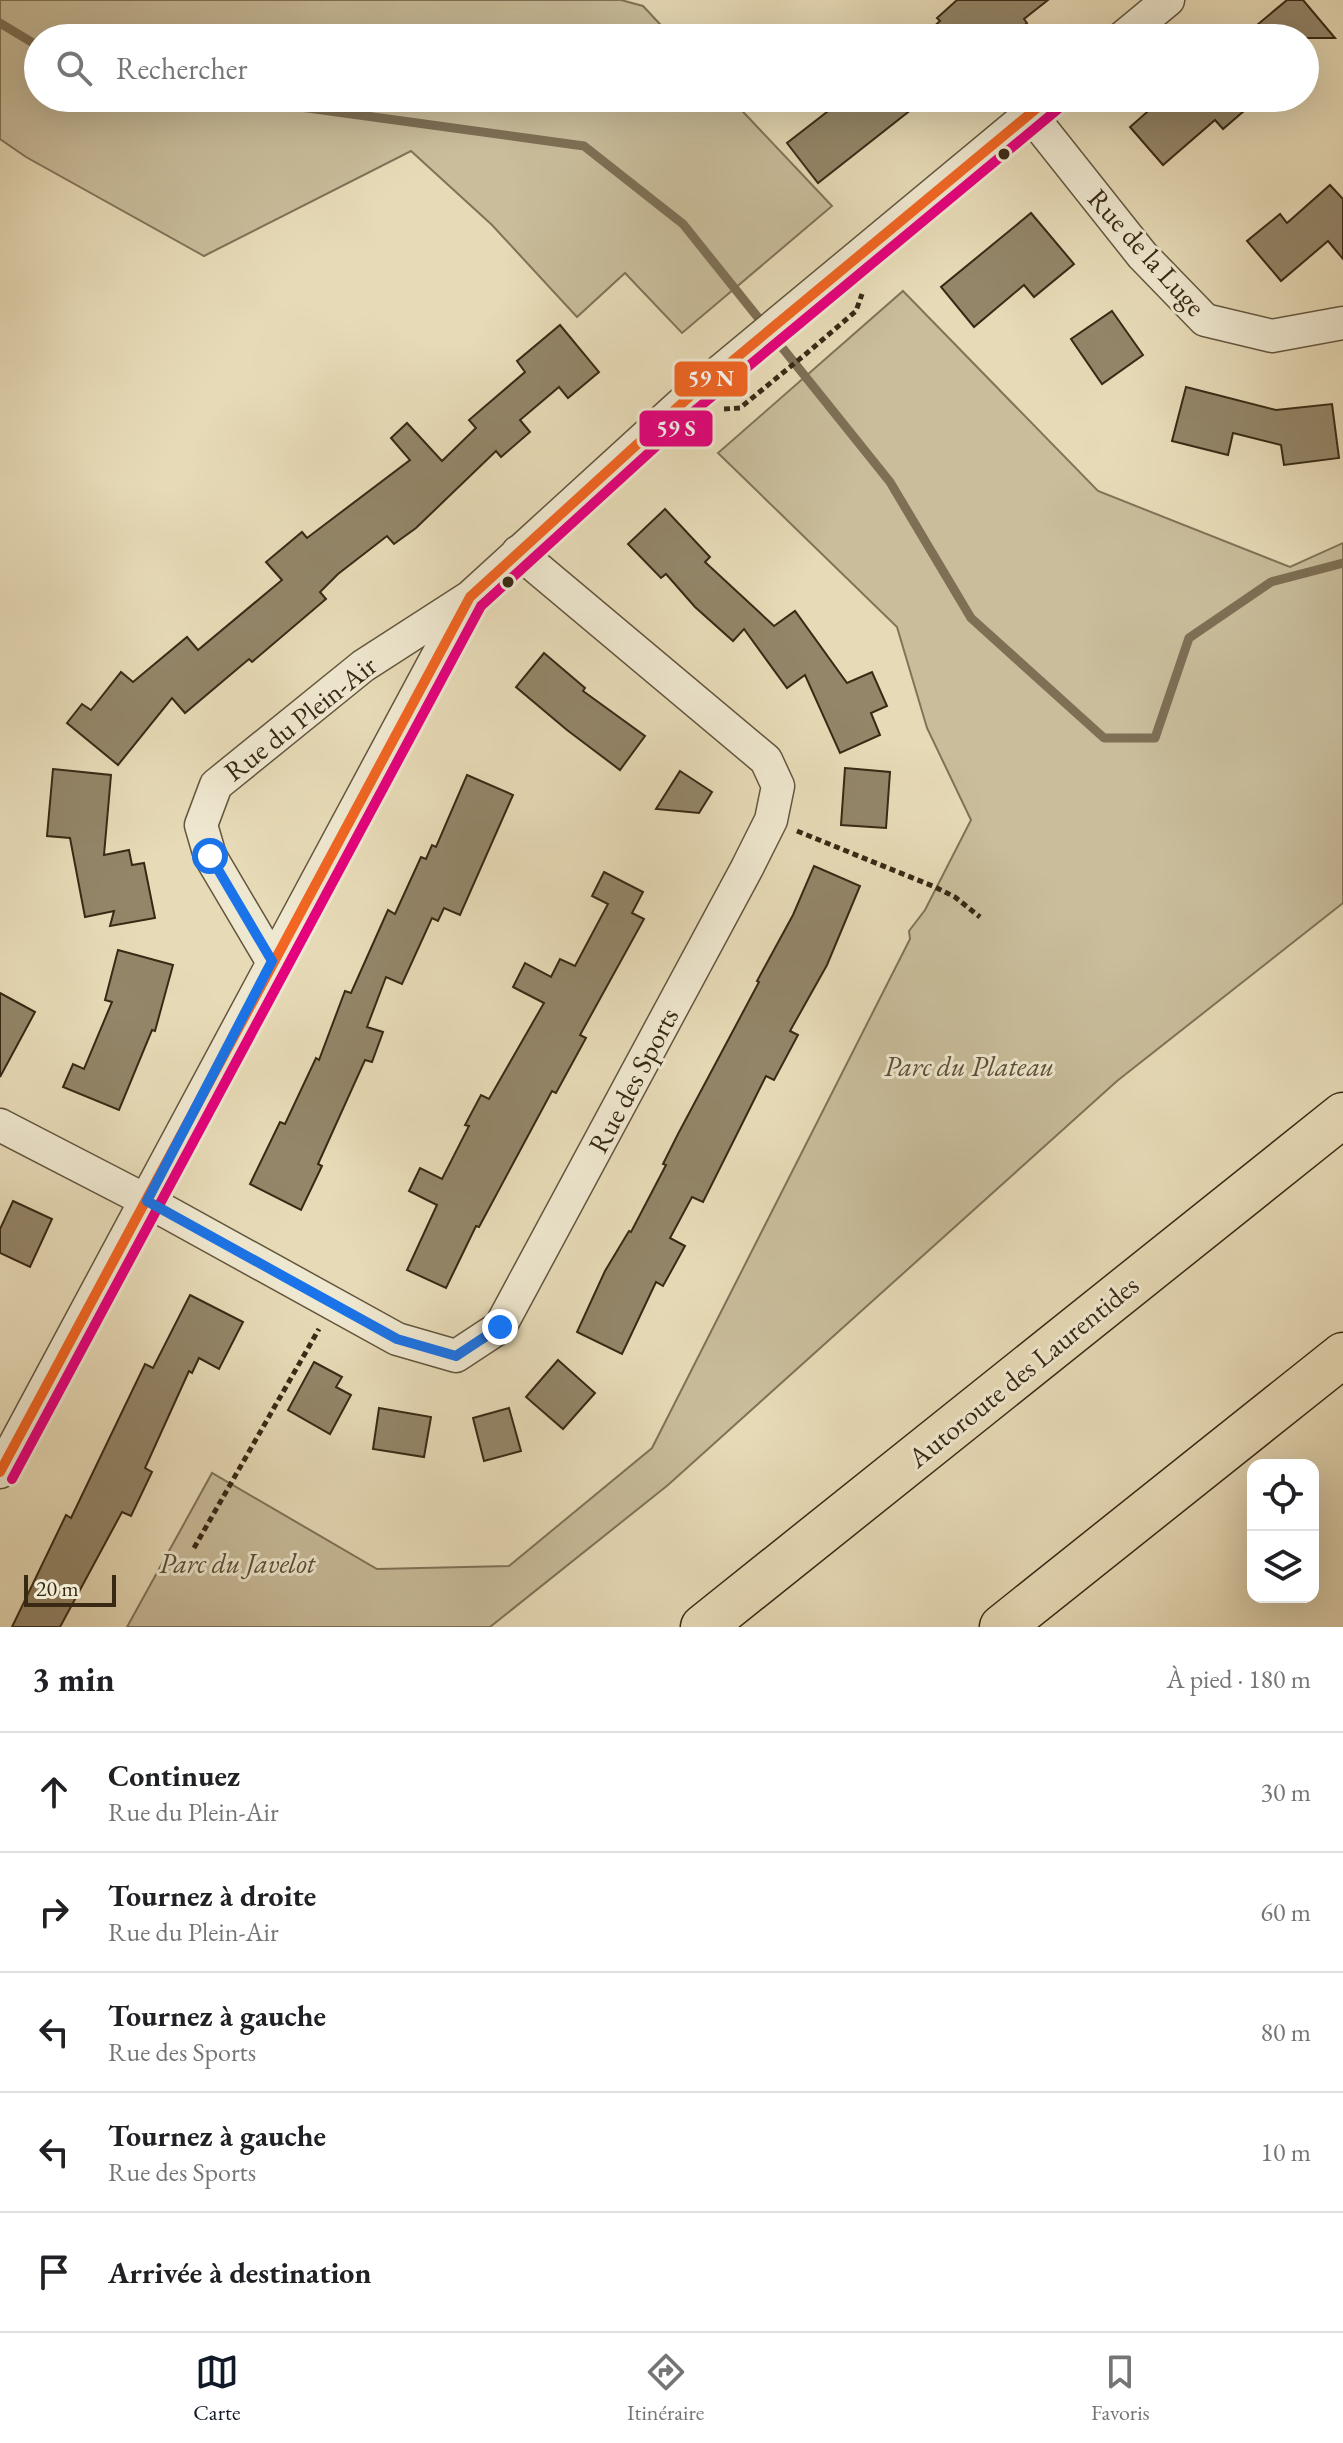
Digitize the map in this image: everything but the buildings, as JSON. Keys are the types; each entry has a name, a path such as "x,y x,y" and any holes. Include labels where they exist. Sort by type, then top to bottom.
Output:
{"highway":[{"name":"Autoroute des Laurentides","path":"703,1627 1343,1115"},
{"path":"1002,1627 1343,1355"}],"street":[{"path":"1139,24 1168,0"},
{"name":"Rue du Plein-Air","path":"272,961 210,856 201,825 216,785 363,666 470,597 709,381 1032,112"},
{"name":"Rue de la Luge","path":"1043,112 1142,255 1205,320 1272,336 1343,323"},
{"name":"Rue des Sports","path":"0,1125 147,1201 397,1339 456,1356 500,1327 771,820 778,786 766,760 518,552"},
{"name":"Rue du Plein-Air","path":"0,1472 470,597"}],"path":[{"path":"740,408 856,311"},
{"path":"771,820 935,887 955,897 980,917"},
{"path":"194,1548 333,1304"}],"green space":[{"path":"0,0 621,0 643,6 660,24 24,24 24,112 743,112 832,206 682,333 625,273 577,317 492,225 411,151 204,256 26,157 0,139"},
{"path":"903,291 1098,491 1290,567 1343,543 1343,903 1117,1081 668,1485 490,1627 127,1627 212,1473 377,1569 509,1566 652,1448 910,939 909,931 925,910 971,820 927,728 897,627 718,453"}],"waterway":[{"path":"0,23 24,38"},
{"path":"337,112 584,146 683,224 890,482 971,618 1104,738 1155,738 1189,638 1271,582 1343,563"}],"transit line":[{"path":"0,1472 470,597 689,397 1032,112"},
{"path":"12,1479 481,606 698,408 1054,112"}],"route":[{"path":"210,856 272,961 147,1201 397,1339 456,1356 500,1327"}],"park label":[{"name":"Parc du Plateau","path":"969,1066"},
{"name":"Parc du Javelot","path":"237,1563"}]}
